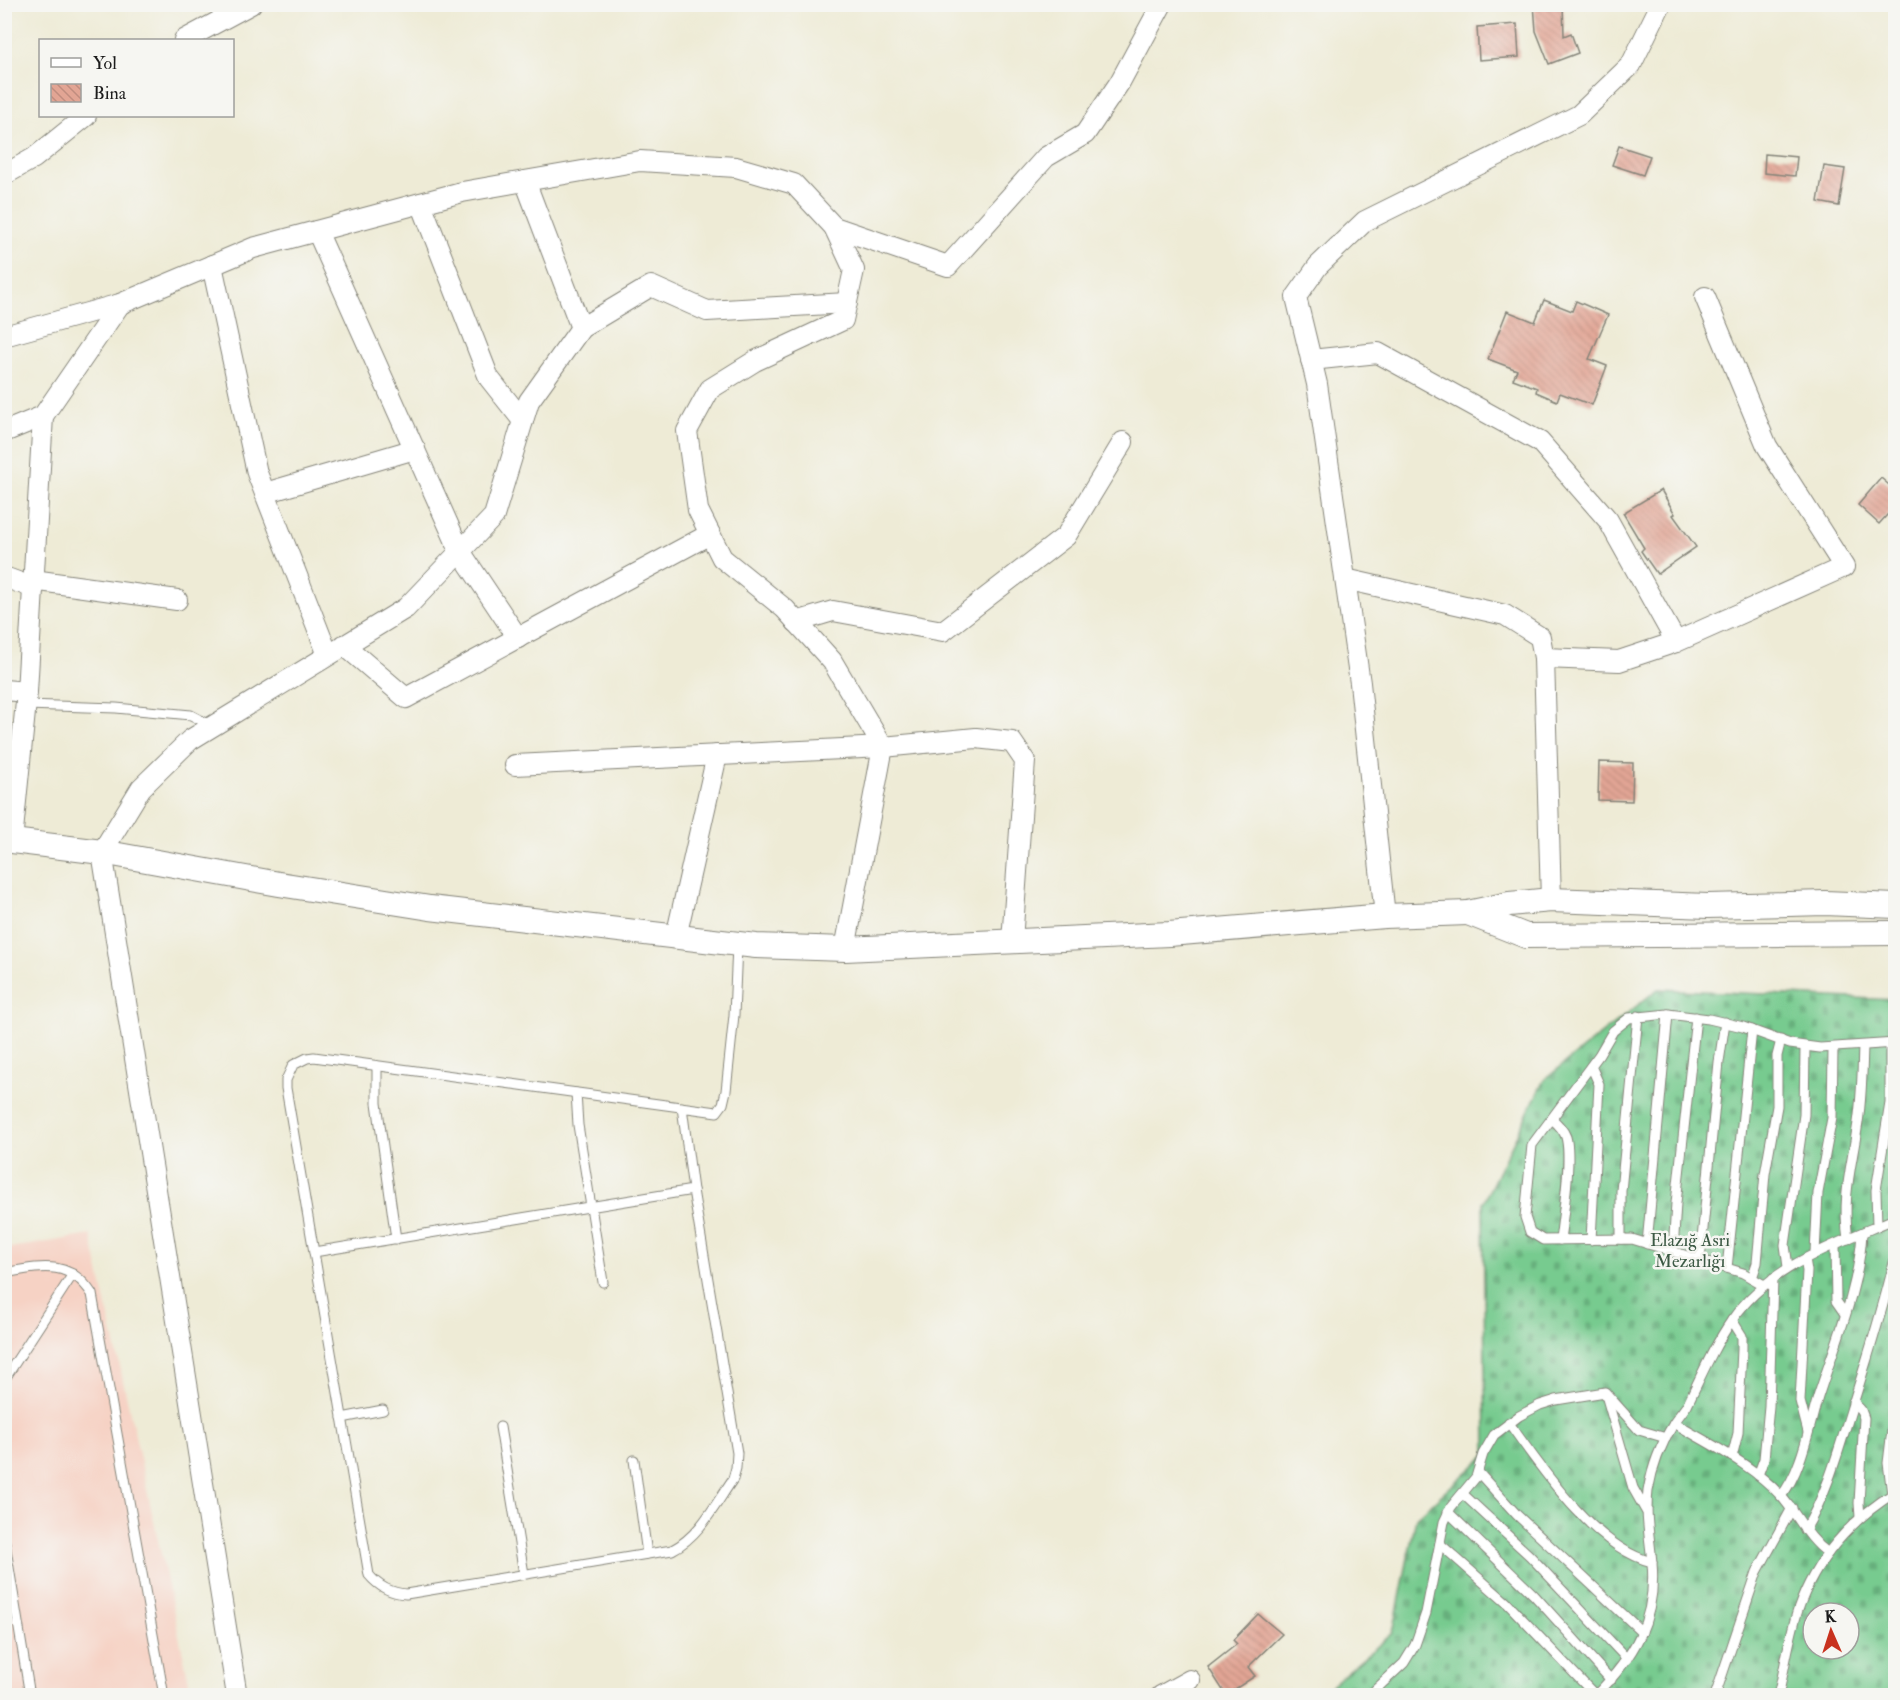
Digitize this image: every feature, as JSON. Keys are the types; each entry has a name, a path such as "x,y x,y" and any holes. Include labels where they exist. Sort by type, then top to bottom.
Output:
{"street":[{"path":"186,39 251,4"},
{"path":"834,227 948,266 1046,157 1085,134 1120,82 1162,4"},
{"path":"1385,916 1360,683 1317,384 1296,297 1318,266 1365,221 1579,115 1631,65 1661,4"},
{"path":"4,175 34,158 85,117"},
{"path":"4,336 120,304 253,248 462,192 640,161 736,167 794,184 834,227 854,270 843,320 755,361 710,389 687,431 698,510 722,558 785,609 832,661 883,747 846,949"},
{"path":"525,181 581,328"},
{"path":"421,203 489,378 523,421"},
{"path":"317,231 460,551 518,638"},
{"path":"212,265 257,473 265,494 336,650 406,698 710,534"},
{"path":"237,1695 102,852 141,788 190,740 406,608 494,516 529,401 581,328 651,286 707,311 847,303"},
{"path":"1544,658 1619,662 1676,642 1844,567 1767,446 1705,297"},
{"path":"120,304 43,417 26,698 8,840 102,852 430,908 737,944 846,949 1169,934 1385,916 1468,913 1509,904 1551,900 1708,906 1825,903 1896,906"},
{"path":"1311,360 1378,353 1540,442 1608,520 1676,642"},
{"path":"4,432 43,417"},
{"path":"796,622 833,611 943,631 1066,536 1123,442"},
{"path":"265,494 415,449"},
{"path":"4,577 34,584 177,600"},
{"path":"1345,579 1505,615 1540,638 1544,658 1551,900"},
{"path":"4,690 26,698"},
{"path":"515,765 883,747 976,738 1012,742 1025,761 1011,941"},
{"path":"676,937 717,755"},
{"path":"1468,913 1526,936 1896,933"},
{"path":"1161,1695 1190,1680"}],"lane":[{"path":"26,698 191,715 212,726"},
{"path":"682,1107 693,1190 737,1453 733,1479 685,1544 672,1550 406,1594 390,1592 369,1575 286,1088 289,1072 300,1061 314,1057 377,1066 682,1107 717,1112 723,1104 734,1015 737,944"},
{"path":"1647,1244 1668,1014"},
{"path":"1764,1285 1743,1273 1632,1239 1543,1240 1530,1232 1525,1217 1532,1145 1617,1026 1629,1018 1668,1014 1696,1017 1725,1022 1805,1047 1833,1049 1893,1043 1890,1103 1876,1190 1877,1226"},
{"path":"1621,1239 1621,1191 1638,1016"},
{"path":"1673,1252 1696,1017"},
{"path":"1700,1260 1725,1022"},
{"path":"1727,1268 1752,1030"},
{"path":"1752,1278 1757,1263 1767,1157 1777,1106 1777,1056 1780,1040"},
{"path":"1848,1239 1845,1216 1848,1172 1860,1107 1863,1046"},
{"path":"1788,1268 1785,1245 1804,1115 1805,1047"},
{"path":"1815,1253 1818,1193 1832,1118 1833,1049"},
{"path":"1591,1065 1599,1084 1591,1240"},
{"path":"377,1066 376,1103 396,1239"},
{"path":"576,1093 578,1125 603,1282"},
{"path":"1552,1119 1564,1132 1567,1144 1565,1200 1560,1240"},
{"path":"314,1252 693,1190"},
{"path":"1440,1545 1507,1603 1595,1695 1611,1680 1627,1659 1648,1617 1651,1602 1652,1562 1646,1511 1653,1470 1666,1438 1685,1409 1732,1320 1744,1304 1764,1285 1788,1268 1815,1253 1896,1218"},
{"path":"1781,1496 1789,1487 1845,1314 1857,1270 1862,1233"},
{"path":"1835,1245 1836,1301 1845,1314"},
{"path":"1805,1530 1817,1510 1853,1402 1896,1254"},
{"path":"1805,1259 1807,1271 1800,1401 1808,1432"},
{"path":"4,1273 42,1266 52,1267 73,1274 87,1286 92,1294 164,1695"},
{"path":"4,1380 73,1274"},
{"path":"1758,1475 1764,1459 1769,1406 1773,1278"},
{"path":"1732,1320 1742,1336 1738,1432 1732,1457"},
{"path":"1605,1392 1639,1430 1666,1438"},
{"path":"1374,1691 1404,1663 1415,1645 1426,1613 1444,1522 1448,1512 1470,1486 1494,1435 1529,1410 1540,1405 1605,1392"},
{"path":"1605,1392 1633,1488 1646,1511"},
{"path":"1779,1695 1797,1611 1805,1591 1828,1553 1843,1534 1860,1517 1894,1493 1888,1463 1896,1397"},
{"path":"1853,1402 1861,1410 1864,1418 1860,1517"},
{"path":"342,1418 383,1410"},
{"path":"1674,1423 1758,1475 1792,1508 1805,1530 1818,1546 1828,1553"},
{"path":"1509,1424 1554,1486 1572,1505 1618,1545 1652,1562"},
{"path":"500,1427 524,1574"},
{"path":"634,1460 647,1554"},
{"path":"1478,1472 1517,1515 1642,1632"},
{"path":"1463,1494 1530,1556 1627,1659"},
{"path":"1715,1695 1757,1572 1792,1508"},
{"path":"1448,1512 1548,1609 1611,1680"},
{"path":"4,1538 30,1695"}],"shaded area":[{"path":"91,1235 192,1695 5,1696 5,1249"}],"green space":[{"name":"Elazığ Asri Mezarlığı","path":"1658,989 1895,1000 1895,1695 1325,1696 1333,1684 1393,1633 1416,1518 1486,1455 1483,1203 1544,1080"}],"building":[{"path":"1534,4 1563,4 1564,36 1571,33 1578,53 1549,64 1536,31"},
{"path":"1517,24 1519,57 1479,60 1477,27"},
{"path":"1619,146 1650,156 1643,175 1612,165"},
{"path":"1765,154 1797,157 1795,176 1764,173"},
{"path":"1824,166 1845,169 1839,206 1818,202"},
{"path":"1544,300 1572,311 1576,301 1608,315 1589,359 1607,366 1592,405 1560,393 1557,401 1536,392 1537,388 1513,379 1517,370 1488,359 1507,311 1535,322"},
{"path":"1881,478 1896,491 1896,505 1879,524 1858,505"},
{"path":"1661,490 1675,514 1673,515 1696,547 1657,574 1641,551 1644,548 1623,513"},
{"path":"1599,762 1633,763 1632,801 1598,800"},
{"path":"1258,1614 1282,1634 1248,1667 1255,1676 1226,1695 1208,1667 1237,1644 1233,1640"}]}
